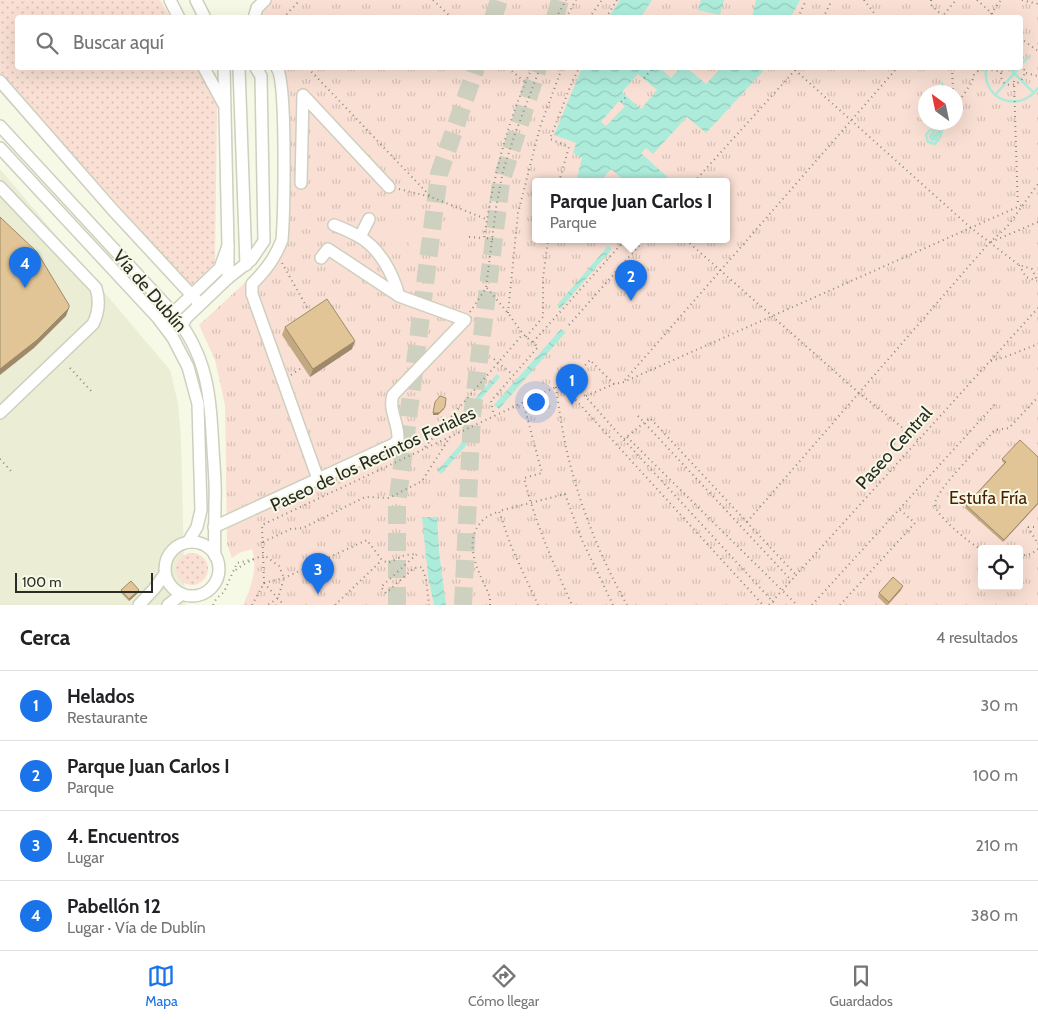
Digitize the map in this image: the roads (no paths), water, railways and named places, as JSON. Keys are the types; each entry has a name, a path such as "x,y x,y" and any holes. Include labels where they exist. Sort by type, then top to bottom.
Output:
{"street":[{"path":"170,0 178,15"},
{"path":"196,0 204,15"},
{"path":"255,15 257,8 265,0"},
{"path":"206,70 213,74 220,70"},
{"path":"206,70 225,106"},
{"path":"224,70 228,278"},
{"path":"239,70 246,265"},
{"path":"182,325 186,318 200,304 251,260 264,241 261,76 257,70"},
{"path":"278,70 282,97 284,220 282,240 277,255 252,284 252,294 318,479"},
{"path":"0,81 112,209 200,304"},
{"path":"301,183 303,95 389,187"},
{"name":"Vía de Dublín","path":"0,126 173,313 196,348 203,365 210,397 216,501 214,527 215,556"},
{"name":"Vía de Dublín","path":"0,148 158,318 173,338 188,367 198,404 201,500 197,527 188,542"},
{"path":"0,187 96,288 99,305 93,324 0,413"},
{"path":"360,237 369,219"},
{"path":"334,225 360,237 381,258 394,280 398,296"},
{"path":"188,367 190,362 189,355 173,327 171,320 173,313 220,268 228,246"},
{"path":"214,527 394,444 398,440 398,432 390,402 393,395 465,320 398,296 328,249 321,258"},
{"path":"168,605 206,591 216,580 218,564 215,556 205,545 188,542 176,547 166,560 165,574 169,584 185,598"},
{"path":"139,605 165,574"},
{"path":"202,605 206,591"}],"water":[{"path":"620,0 652,0 642,15 610,15"},
{"path":"701,0 724,0 720,15 698,10"},
{"path":"756,0 800,0 792,15 752,15"},
{"path":"581,70 662,70 671,78 678,70 689,70 706,84 719,70 764,70 706,133 687,117 653,154 646,148 641,153 669,178 621,178 611,169 605,178 577,178 582,158 573,153 576,143 554,135","holes":["638,74 657,90 641,109 622,92","619,101 625,106 606,126 601,122"]},
{"path":"608,246 612,249 560,309 557,305"},
{"path":"561,329 566,332 499,409 494,405"},
{"path":"497,374 500,377 466,416 462,413"},
{"path":"474,429 477,433 441,474 437,471"},
{"path":"422,517 437,517 439,552 446,605 434,605 428,576"}],"waterway":[{"path":"1023,63 1029,56"},
{"path":"986,70 986,79 990,88 1003,100 1012,102 1021,100 1030,96 1038,88"},
{"path":"1011,70 1034,93"},
{"path":"995,95 1017,70"},
{"path":"930,130 937,131 938,134 935,139 932,140 931,134 935,135 933,137"},
{"path":"930,130 926,135 928,142 935,144 942,130"}],"tunnel":[{"path":"494,15 499,0"},
{"path":"556,15 560,0"},
{"path":"397,605 397,505 439,174 475,70"},
{"path":"463,605 472,416 501,182 537,70"}],"place":[{"name":"Pabellón 12","path":"25,288"},
{"name":"Parque Juan Carlos I","path":"631,301"},
{"name":"Helados","path":"572,405"},
{"name":"4. Encuentros","path":"318,594"}],"park label":[{"name":"Estufa Fría","path":"988,498"}]}
